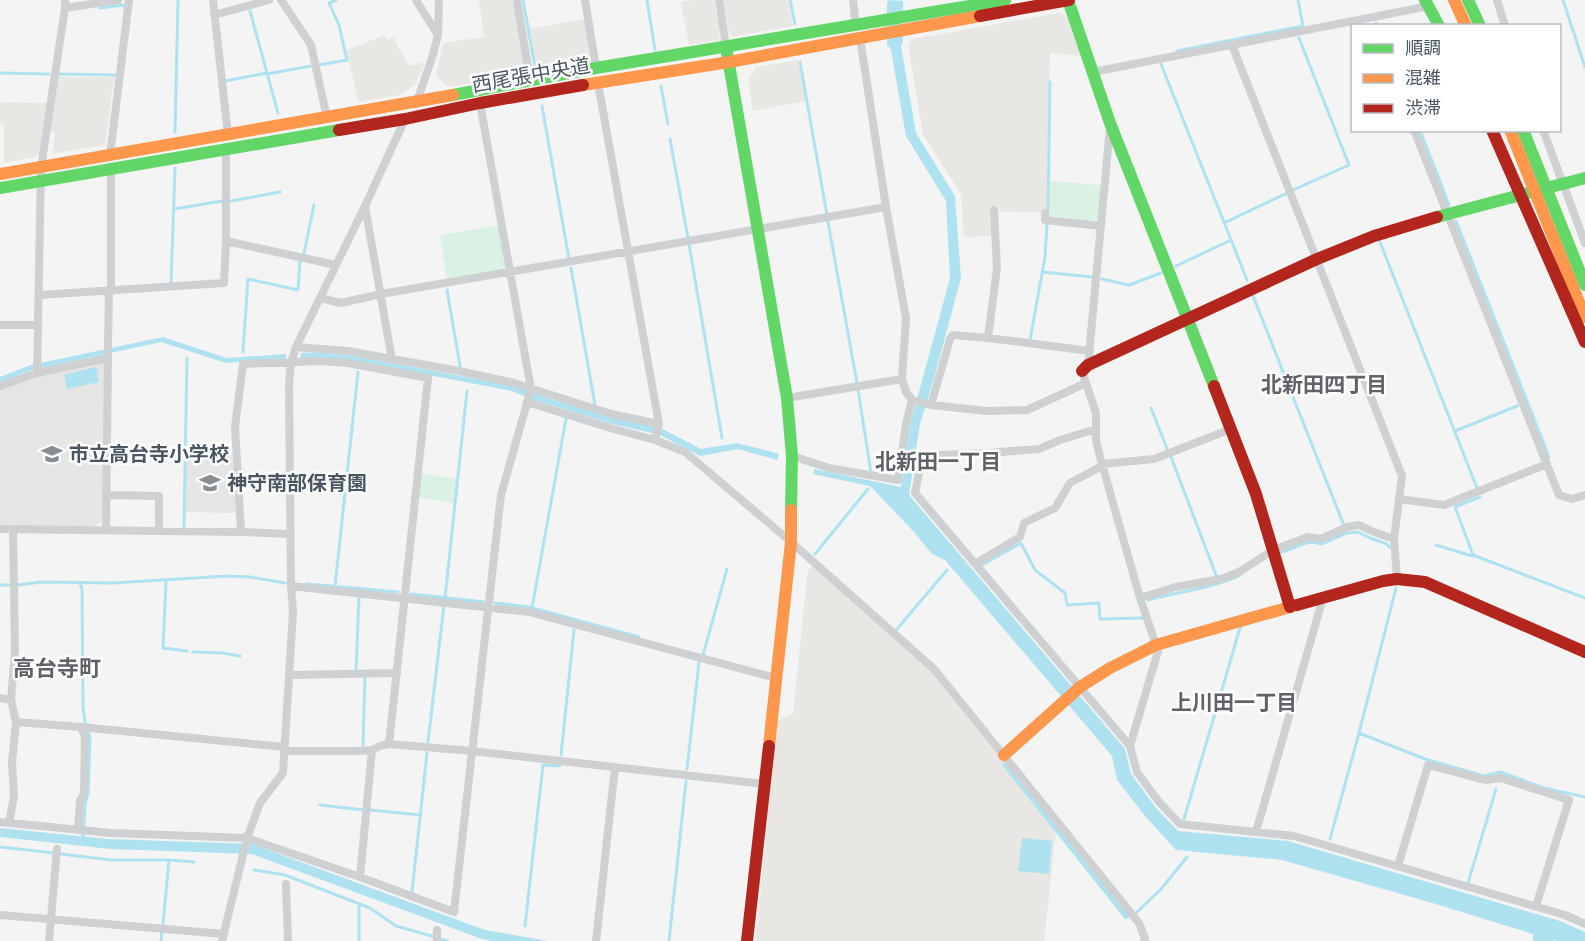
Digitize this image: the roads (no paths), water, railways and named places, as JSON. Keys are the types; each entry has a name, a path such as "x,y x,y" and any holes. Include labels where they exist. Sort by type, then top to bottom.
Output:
{"main road":[{"name":"西尾張中央道","path":"910,23 965,4 1005,0"},
{"name":"西尾張中央道","path":"0,188 405,119 598,82 729,62 860,38 878,29 910,23 1068,0"},
{"path":"1068,0 1110,123 1256,494 1290,607"},
{"path":"1454,0 1465,24"},
{"path":"1470,0 1481,24"},
{"path":"1427,3 1438,24"},
{"name":"西尾張中央道","path":"0,174 418,102 596,68 856,26 878,29"},
{"path":"726,47 787,398 792,456 791,542 747,941"},
{"path":"1493,132 1585,342"},
{"path":"1510,132 1585,318"},
{"path":"1524,132 1585,285"},
{"path":"1085,373 1186,319 1317,259 1374,236 1447,214 1585,178"},
{"path":"1004,755 1079,688 1110,668 1156,645 1383,581 1416,580 1438,586 1585,652"}],"street":[{"path":"37,368 40,167 65,4 118,0"},
{"path":"110,155 129,0"},
{"path":"213,0 228,135"},
{"path":"214,15 268,0"},
{"path":"281,0 311,45 327,117"},
{"path":"416,0 438,35"},
{"path":"0,915 223,937 246,840 260,803 283,773 292,612 289,384 291,363 296,347 405,119 418,102 438,35 439,0"},
{"path":"517,0 530,80"},
{"path":"585,0 596,68"},
{"path":"719,0 726,47"},
{"path":"853,0 856,26"},
{"path":"1497,0 1505,24"},
{"path":"1371,22 1427,3"},
{"path":"1093,72 1232,45 1351,25"},
{"path":"860,38 906,318 902,379 906,392 914,400 930,405 986,411 1027,410 1085,373"},
{"path":"1232,45 1402,476 1394,539 1397,579"},
{"path":"598,82 629,251 657,432"},
{"path":"13,530 15,651 11,700 16,722 12,762 14,796 5,823 81,831 246,840 360,877 454,912 501,495 529,395 480,103"},
{"path":"1110,123 1090,351 1085,373 1096,413 1096,441 1102,465 1140,598 1158,651 1130,746"},
{"path":"1415,132 1559,495 1572,500 1585,495"},
{"path":"1544,132 1585,243"},
{"path":"39,295 224,283 226,148"},
{"path":"106,531 111,169"},
{"path":"365,206 392,360"},
{"path":"320,298 341,303 381,294 886,207"},
{"path":"988,338 997,268 994,210"},
{"path":"1045,213 1045,220 1101,226"},
{"path":"226,240 336,265"},
{"path":"0,325 38,325"},
{"path":"930,405 953,335 1090,351"},
{"path":"296,347 348,351 514,383 529,395 610,428 657,432"},
{"path":"0,386 37,368 108,353"},
{"path":"241,532 235,427 243,364 321,361 348,363 428,378 389,744"},
{"path":"787,398 902,379"},
{"path":"529,395 611,414 657,432 685,452 791,542 934,669 1139,923 1144,941"},
{"path":"792,456 829,468 898,480 906,424 914,400"},
{"path":"1096,429 1039,449 939,455 921,463 915,493 1130,746 1137,772 1159,802 1180,824 1294,836 1536,906 1585,924"},
{"path":"975,564 1020,537 1024,524 1055,508 1070,483 1102,465 1154,459 1231,429"},
{"path":"901,459 921,463"},
{"path":"1399,499 1444,505 1547,464"},
{"path":"107,495 159,496 159,531"},
{"path":"1140,598 1176,587 1221,579 1239,572 1273,550 1308,537 1321,539 1347,527 1359,525 1394,539"},
{"path":"0,529 291,534"},
{"path":"291,586 529,612 776,678"},
{"path":"1256,832 1323,598"},
{"path":"289,675 397,673"},
{"path":"0,698 11,700"},
{"path":"16,722 84,727 285,749 372,750 389,744 764,784"},
{"path":"81,831 80,801 84,793 84,727"},
{"path":"360,877 372,750"},
{"path":"1398,866 1428,765 1485,780 1501,778 1569,800 1536,906"},
{"path":"596,941 615,767"},
{"path":"49,941 57,849"},
{"path":"286,884 288,941"},
{"path":"437,930 437,941"}],"water":[{"path":"889,0 903,1 901,46 916,133 955,196 961,278 920,424 909,495 1125,749 1131,774 1156,808 1178,831 1288,841 1560,921 1585,932 1585,941 1533,941 1533,934 1282,860 1176,850 1117,780 1112,756 945,560 932,554 870,486 813,474 814,469 901,487 910,425 950,278 946,201 906,136 891,50 887,44 887,2"},
{"path":"163,337 227,358 286,354 286,359 226,363 161,342 32,370 0,382 0,377 31,365"},
{"path":"301,353 349,355 514,386 609,416 661,428 701,449 737,443 779,455 777,460 738,449 700,456 660,435 612,424 512,391 349,360 301,359"},
{"path":"96,367 99,382 67,389 64,375"},
{"path":"1004,762 1129,919 1125,919 1002,765"},
{"path":"0,828 108,839 252,844 485,930 548,941 482,939 252,854 111,849 0,837"},
{"path":"1022,838 1052,841 1049,874 1018,871"}],"waterway":[{"path":"175,132 178,0"},
{"path":"319,65 347,60 339,25 329,3 336,0"},
{"path":"523,0 535,67"},
{"path":"647,0 655,50"},
{"path":"790,0 795,24"},
{"path":"1177,51 1303,26 1298,0"},
{"path":"1563,0 1585,67"},
{"path":"100,6 100,8 124,5 125,7"},
{"path":"250,11 278,113"},
{"path":"1293,190 1349,165 1299,38"},
{"path":"800,62 827,215"},
{"path":"1161,64 1247,280"},
{"path":"267,74 311,66"},
{"path":"0,73 49,74"},
{"path":"225,81 267,73"},
{"path":"60,74 116,75"},
{"path":"1048,212 1050,82"},
{"path":"661,86 668,124"},
{"path":"542,106 569,259"},
{"path":"1421,132 1449,205"},
{"path":"670,139 688,238"},
{"path":"171,284 175,168"},
{"path":"231,201 280,192"},
{"path":"1224,223 1285,194"},
{"path":"174,209 222,201"},
{"path":"304,253 314,205"},
{"path":"1456,221 1549,457"},
{"path":"828,222 857,383"},
{"path":"1030,340 1045,257 1047,224"},
{"path":"1176,266 1231,240"},
{"path":"1380,242 1477,488"},
{"path":"689,244 722,438"},
{"path":"243,352 248,279 298,290 300,260"},
{"path":"571,268 595,405"},
{"path":"1043,272 1092,277"},
{"path":"1102,279 1129,285 1161,273"},
{"path":"447,290 460,366"},
{"path":"1253,296 1343,523"},
{"path":"184,527 187,358"},
{"path":"335,586 358,372"},
{"path":"858,389 871,473"},
{"path":"445,598 467,391"},
{"path":"1455,431 1517,406"},
{"path":"1151,408 1168,451"},
{"path":"532,608 566,419"},
{"path":"1171,457 1216,575"},
{"path":"815,554 868,489"},
{"path":"1473,555 1455,507 1480,497"},
{"path":"1279,553 1306,543 1322,544 1347,533 1358,532 1387,544 1389,547"},
{"path":"982,565 1021,543 1035,570 1065,593 1067,605 1099,603 1100,619 1143,618"},
{"path":"1436,545 1473,555 1585,598"},
{"path":"703,655 727,569"},
{"path":"897,629 947,570"},
{"path":"0,585 41,582 112,583 227,576 285,583"},
{"path":"1148,600 1206,587 1239,576"},
{"path":"79,582 82,588 83,707 90,738 88,794 85,803 83,839"},
{"path":"166,582 163,648 187,651"},
{"path":"307,584 398,592"},
{"path":"1330,839 1396,588"},
{"path":"411,594 484,602"},
{"path":"356,672 359,596"},
{"path":"495,603 529,607 639,637"},
{"path":"428,742 444,605"},
{"path":"1184,819 1240,628"},
{"path":"561,755 574,630"},
{"path":"193,652 240,656"},
{"path":"687,769 699,662"},
{"path":"363,745 365,678"},
{"path":"1359,733 1425,759 1484,776 1500,772 1544,788 1585,797"},
{"path":"412,892 427,753"},
{"path":"525,926 543,765 560,766"},
{"path":"669,941 686,781"},
{"path":"1468,883 1496,789"},
{"path":"320,805 364,810"},
{"path":"370,810 421,815"},
{"path":"0,847 54,853"},
{"path":"61,854 111,860 194,862"},
{"path":"1137,912 1161,889 1187,857"},
{"path":"163,924 169,860"},
{"path":"254,870 285,875 370,908 396,926 432,936"},
{"path":"359,904 359,941"},
{"path":"161,941 162,932"},
{"path":"441,939 448,941"}],"place":[{"name":"市立高台寺小学校","path":"52,454"},
{"name":"神守南部保育園","path":"210,483"}],"district":[{"name":"北新田四丁目","path":"1324,385"},
{"name":"北新田一丁目","path":"938,462"},
{"name":"高台寺町","path":"57,668"},
{"name":"上川田一丁目","path":"1234,703"}]}
